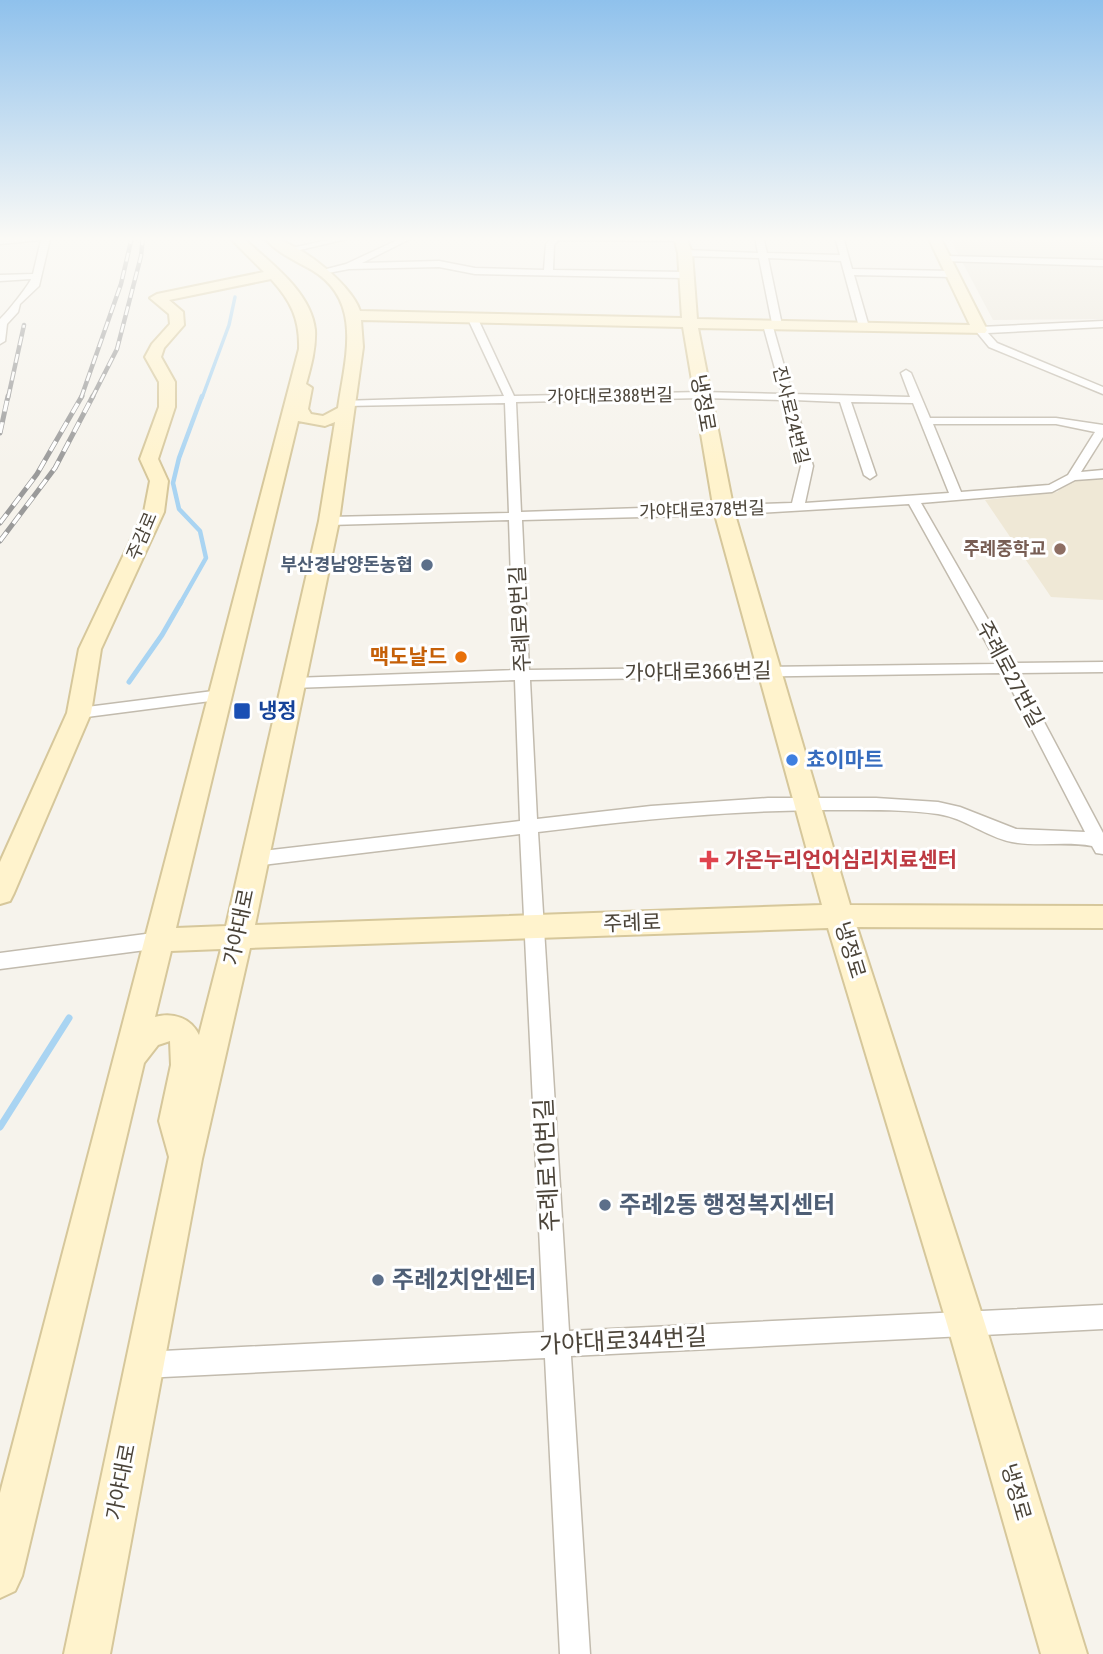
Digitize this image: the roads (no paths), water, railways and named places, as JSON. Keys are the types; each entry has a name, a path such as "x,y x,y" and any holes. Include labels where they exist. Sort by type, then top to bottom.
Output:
{"main road":[{"name":"주감로","path":"0,893 79,713 90,649 154,512 159,481 149,459 167,407 167,382 153,357 157,347 177,326 176,314"},
{"path":"0,1576 307,349 307,327 303,314"},
{"name":"냉정로","path":"689,314 701,395 724,511 768,671 839,916 966,1324 1064,1654"},
{"path":"354,315 980,330 972,314"},
{"name":"가야대로","path":"87,1654 185,1159 238,938 329,522 355,347 354,315"},
{"path":"301,373 305,382 300,409 304,418 325,421 345,407"},
{"name":"주례로","path":"160,940 839,916 1103,917"},
{"path":"131,1055 144,1038 158,1028 172,1027 183,1033 190,1045 176,1119 185,1159"}],"street":[{"path":"0,341 2,323 11,314"},
{"name":"진사로24번길","path":"772,314 788,397 807,466 799,506"},
{"path":"861,314 864,327"},
{"name":"주례로9번길","path":"473,319 510,398 533,927"},
{"path":"980,330 1103,324"},
{"path":"980,330 993,345 1103,391"},
{"path":"906,373 957,497"},
{"name":"가야대로388번길","path":"345,407 510,398 701,395 917,400"},
{"path":"845,400 870,475"},
{"path":"926,421 1056,421 1103,429 1072,477"},
{"name":"가야대로378번길","path":"329,522 724,511 913,500 1052,488 1072,477 1103,474"},
{"name":"주례로27번길","path":"913,500 1102,845"},
{"name":"가야대로366번길","path":"293,683 522,675 1103,667"},
{"path":"79,713 221,695"},
{"path":"254,859 650,812 807,803 876,804 950,810 1005,834 1028,837 1073,835 1102,845"},
{"name":"주례로10번길","path":"533,927 575,1654"},
{"path":"0,961 160,940"},
{"name":"가야대로344번길","path":"143,1365 1103,1317"}],"waterway":[{"path":"202,398 231,314"},
{"path":"180,604 206,558 200,531 179,509 173,483 179,458 202,396"},
{"path":"129,682 181,602"},
{"path":"0,1127 69,1018"}],"railway":[{"path":"81,397 110,314"},
{"path":"92,398 117,349 126,314"},
{"path":"8,398 24,325"},
{"path":"0,433 8,396"},
{"path":"0,541 55,468 93,396"},
{"path":"0,523 37,474 81,397"}],"place":[{"name":"주례중학교","path":"1060,549"},
{"name":"부산경남양돈농협","path":"427,565"},
{"name":"맥도날드","path":"461,657"},
{"name":"냉정","path":"242,711"},
{"name":"쵸이마트","path":"792,760"},
{"name":"가온누리언어심리치료센터","path":"709,860"},
{"name":"주례2동 행정복지센터","path":"605,1205"},
{"name":"주례2치안센터","path":"378,1280"}]}
